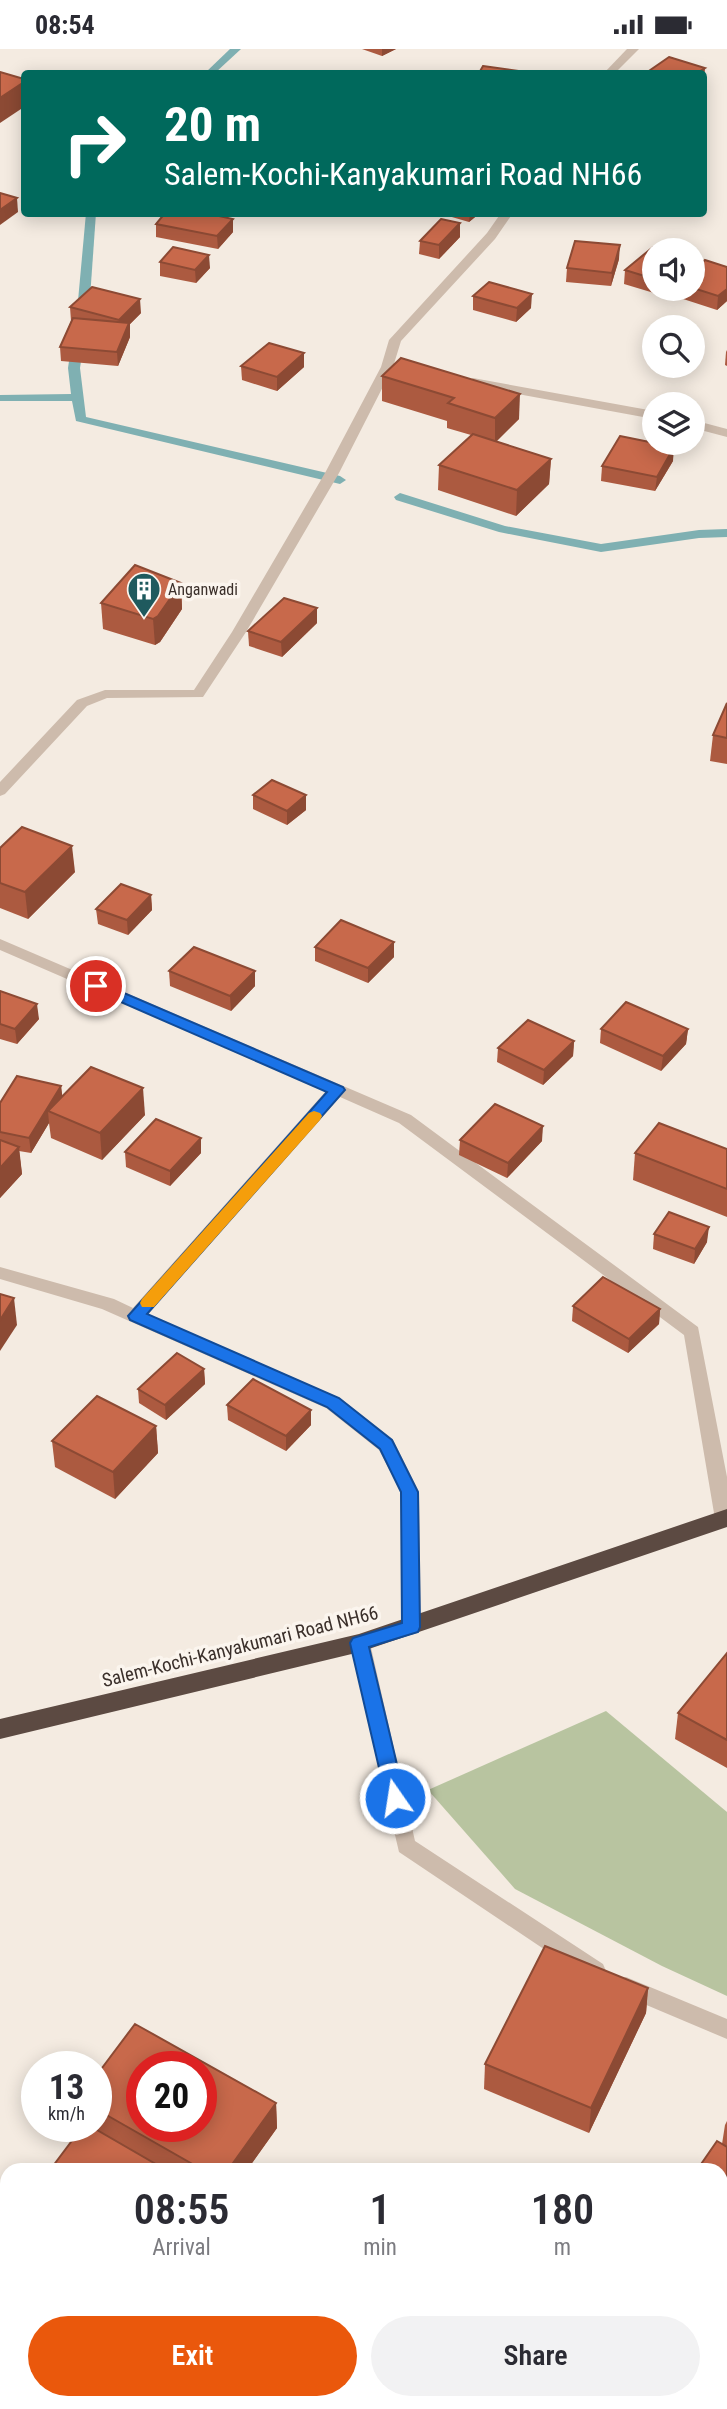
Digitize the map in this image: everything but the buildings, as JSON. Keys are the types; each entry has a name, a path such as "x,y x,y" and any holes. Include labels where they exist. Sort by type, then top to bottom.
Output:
{"highway":[{"name":"Salem-Kochi-Kanyakumari Road NH66","path":"0,1729 359,1643 726,1518"}],"street":[{"path":"612,70 633,49"},
{"path":"0,791 82,703 105,694 198,694 239,632 393,368 395,339 491,236 504,217"},
{"path":"454,379 642,413"},
{"path":"705,427 727,433"},
{"path":"0,944 404,1119 692,1332 726,1518"},
{"path":"136,1316 337,1090"},
{"path":"0,1273 108,1304 333,1403 386,1445 410,1492 411,1627"},
{"path":"359,1643 407,1846 602,1976 727,2029"}],"green space":[{"path":"606,1711 727,1812 727,1996 662,1966 515,1889 428,1790"}],"waterway":[{"path":"213,70 236,49"},
{"path":"83,312 91,217"},
{"path":"78,341 74,368 80,419 340,480"},
{"path":"0,398 77,397"},
{"path":"400,497 503,529 601,548 699,534 727,533"}],"slow traffic":[{"path":"148,1303 314,1116"}],"place":[{"name":"Anganwadi","path":"144,619"}],"route":[{"path":"96,986 337,1090 136,1316 333,1403 386,1445 410,1492 411,1627 359,1643 395,1798"}]}
